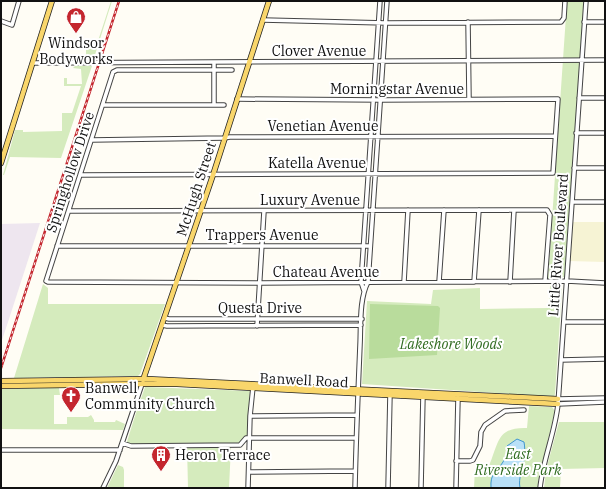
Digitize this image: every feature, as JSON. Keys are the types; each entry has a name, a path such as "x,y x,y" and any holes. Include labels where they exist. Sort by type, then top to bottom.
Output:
{"main road":[{"path":"1,163 52,1"},
{"name":"McHugh Street","path":"143,381 213,175 269,1"},
{"name":"Banwell Road","path":"1,381 143,381 558,401"},
{"name":"Banwell Road","path":"1,386 143,381"}],"street":[{"path":"1,21 12,25 20,1"},
{"path":"364,290 361,282 380,1"},
{"path":"355,488 356,415 361,325 364,290 368,282 387,1"},
{"path":"263,20 386,23 561,22 564,18 565,1"},
{"name":"Little River Boulevard","path":"540,488 542,471 556,422 558,401 586,1"},
{"path":"468,22 469,100"},
{"path":"584,22 605,22"},
{"name":"Clover Avenue","path":"33,63 605,60"},
{"path":"214,62 214,105"},
{"name":"Springhollow Drive","path":"48,282 46,281 113,72 117,70 214,70"},
{"path":"214,70 232,70"},
{"path":"579,98 605,98"},
{"name":"Morningstar Avenue","path":"237,99 558,99 555,136"},
{"path":"103,105 224,105"},
{"path":"576,133 605,133"},
{"name":"Venetian Avenue","path":"92,140 230,137 555,136"},
{"name":"Katella Avenue","path":"80,175 553,173 555,136"},
{"path":"574,168 605,168"},
{"path":"572,202 605,202"},
{"path":"404,282 408,210"},
{"path":"439,282 444,210"},
{"path":"474,282 479,210"},
{"path":"510,282 514,210"},
{"name":"Luxury Avenue","path":"69,211 547,210 550,214 545,282"},
{"path":"258,326 264,211"},
{"name":"Trappers Avenue","path":"57,246 370,246"},
{"name":"Chateau Avenue","path":"48,282 260,283 566,281 605,283"},
{"name":"Questa Drive","path":"165,318 362,319"},
{"name":"Questa Drive","path":"211,319 211,326"},
{"name":"Questa Drive","path":"309,319 309,325"},
{"path":"564,322 605,322"},
{"name":"Questa Drive","path":"162,325 361,325"},
{"path":"561,360 605,359"},
{"path":"103,488 116,461 143,381"},
{"path":"248,488 250,416 253,386"},
{"path":"388,488 390,393"},
{"path":"421,488 423,395"},
{"path":"456,488 458,397"},
{"name":"Banwell Road","path":"558,401 605,398"},
{"name":"Banwell Road","path":"558,401 605,402"},
{"path":"456,461 470,462 472,460 480,446 481,432 485,425 505,411 524,410"},
{"path":"250,416 356,415"},
{"path":"122,443 131,446 240,445 246,438 356,438"},
{"path":"1,450 120,450"},
{"path":"249,472 355,471"}],"shaded area":[{"path":"570,222 605,222 605,262 568,261"},
{"path":"40,223 9,319 1,343 1,224"}],"green space":[{"path":"111,1 94,58 86,58 86,44 97,44"},
{"path":"567,1 586,1 567,277 548,278"},
{"path":"75,66 92,66 61,158 10,157 3,175 15,130 23,130 23,132 62,131 62,113 72,113 81,86 64,86 64,78 67,78 67,84 82,84 81,69 73,68"},
{"path":"43,284 48,288 48,304 165,304 140,374 138,376 14,378"},
{"name":"Lakeshore Woods","path":"557,285 562,289 554,397 362,384 367,301 431,304 433,290 480,288 480,309 549,308 550,286"},
{"path":"370,304 438,306 440,308 437,355 369,359"},
{"path":"145,387 250,391 247,438 240,445 231,446 229,488 188,488 187,446 126,445"},
{"path":"59,388 60,395 54,395 54,424 67,424 67,417 88,417 91,415 94,422 115,422 116,420 125,424 123,430 1,429 2,389"},
{"name":"East Riverside Park","path":"529,406 552,407 555,411 538,482 538,488 474,488 475,468 478,462 487,467 489,466 500,438 504,433 517,428 527,428"},
{"path":"559,422 605,422 605,468 561,469 560,488 544,488 546,470"},
{"path":"118,465 123,467 124,470 124,488 107,488"}],"water":[{"path":"517,439 524,442 525,448 520,488 491,488 491,479 504,460 507,446"}],"railway":[{"path":"1,368 119,1"}],"place":[{"name":"Windsor Bodyworks","path":"76,34"},
{"name":"Banwell Community Church","path":"71,413"},
{"name":"Heron Terrace","path":"161,472"}]}
